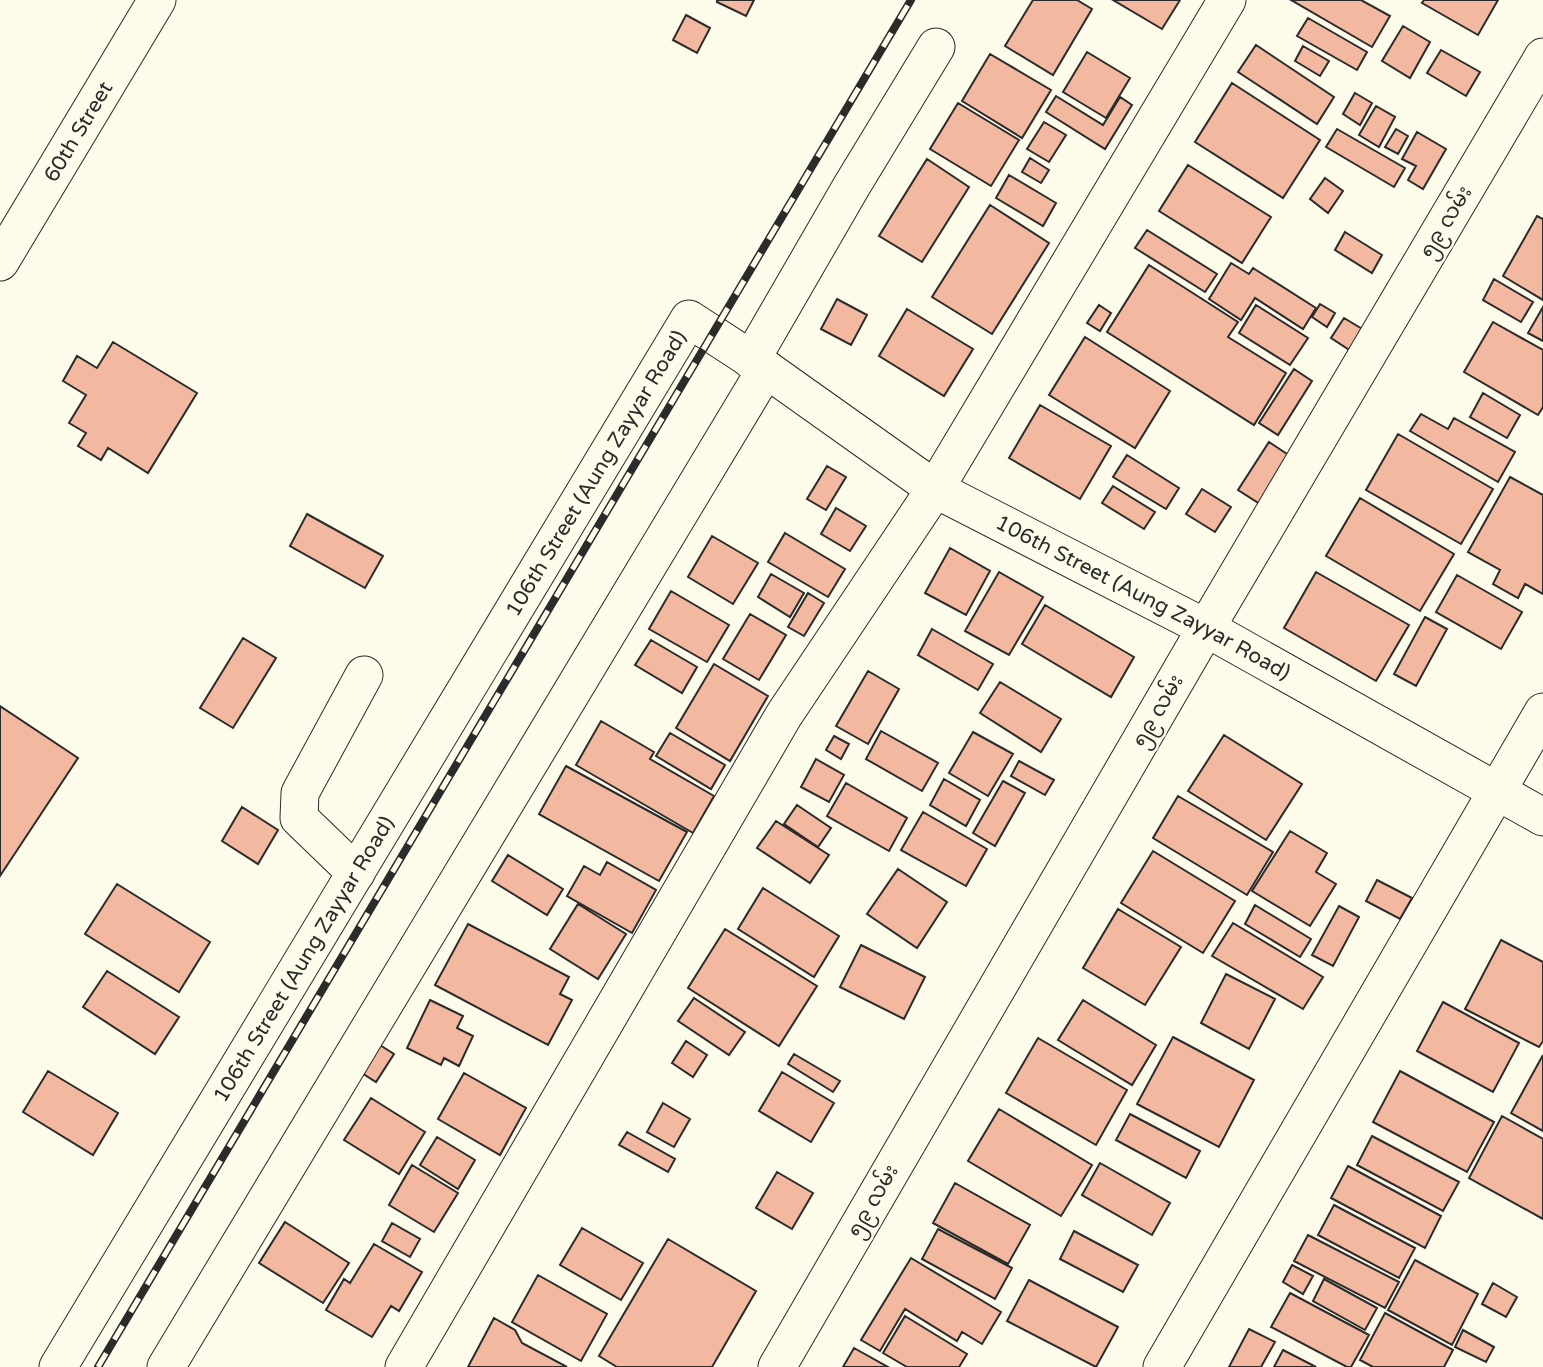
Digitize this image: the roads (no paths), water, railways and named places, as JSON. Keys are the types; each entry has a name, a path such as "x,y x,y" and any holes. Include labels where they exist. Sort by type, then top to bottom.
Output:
{"street":[{"path":"404,1367 784,715 935,489 1227,0"},
{"name":"60th Street","path":"0,262 154,1"},
{"path":"166,1367 759,365 851,187 936,47"},
{"name":"၅၉ လမ်း","path":"777,1367 1206,628 1543,57"},
{"name":"106th Street (Aung Zayyar Road)","path":"58,1367 689,319 935,489 1206,628 1543,817"},
{"path":"356,873 299,818 300,793 364,675"},
{"path":"1162,1367 1543,712"}],"railway":[{"path":"98,1367 911,0"}]}
